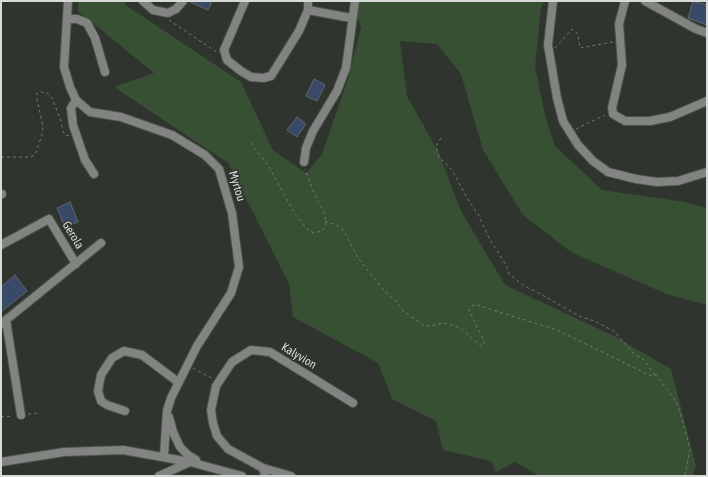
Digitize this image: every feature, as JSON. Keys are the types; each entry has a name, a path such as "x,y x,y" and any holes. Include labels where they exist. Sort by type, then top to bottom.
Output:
{"street":[{"name":"Myrtou","path":"68,1 64,67 76,100 90,112 121,117 172,135 205,155 219,170 232,213 239,267 231,293 214,317 178,382 167,411 164,456"},
{"path":"143,1 154,10 168,13 176,10 183,1"},
{"path":"245,1 224,50 227,60 251,77 271,76 299,31 308,10 308,1"},
{"path":"304,162 308,142 336,91 346,68 351,18 355,1"},
{"path":"553,1 548,45 557,98 563,121 578,145 592,161 608,172 657,182 678,181 707,172"},
{"path":"625,1 619,24 619,41 622,65 612,108 617,118 625,121 650,121 670,117 707,101"},
{"path":"645,1 696,30 707,33"},
{"path":"308,10 351,18"},
{"path":"67,19 77,19 87,23 95,38 105,72"},
{"path":"76,100 71,108 73,125 76,136 94,174"},
{"name":"Gerola","path":"1,245 49,218 76,264"},
{"path":"21,415 3,322 102,243"},
{"name":"Kalyvion","path":"290,476 263,468 228,449 217,436 211,410 213,397 218,381 232,362 251,350 270,352 353,402"},
{"path":"125,411 107,405 102,401 98,391 101,375 112,358 124,351 142,355 178,382"},
{"path":"167,411 173,432 180,447 188,455 202,464"},
{"path":"1,462 64,452 110,450 139,452 164,456 202,464 242,476"},
{"path":"159,476 190,462"},
{"path":"263,468 265,476"}],"path":[{"path":"166,18 227,60"},
{"path":"549,53 558,46 572,29 578,34 580,48 619,41"},
{"path":"1,157 29,157 35,155 40,142 43,127 37,93 47,93 52,98 65,135 76,136"},
{"path":"570,132 613,111"},
{"path":"441,138 436,146 439,157 452,170 467,198 479,216 489,238 506,265 509,274 524,286 581,317 594,321 614,331 634,354 642,359 670,393 680,412 690,449 685,476"},
{"path":"251,143 269,167 295,214 308,230 314,234 322,231 326,226 325,215 306,173 304,162"},
{"path":"325,221 338,226 344,231 358,258 385,292 397,302 403,311 423,325 429,326 445,323 450,324 460,328 481,346 484,342 469,310 473,304 557,330 652,376 656,376"},
{"path":"194,368 218,381"}],"green space":[{"path":"78,1 124,1 127,6 241,82 273,150 306,173 322,154 348,79 361,27 355,13 359,1 544,1 541,8 535,67 546,119 555,146 602,190 685,202 707,208 707,305 666,294 571,252 523,215 483,150 461,74 437,44 400,41 407,96 438,151 461,211 505,285 616,337 671,369 696,466 693,476 540,476 515,462 496,472 491,461 443,450 436,421 392,399 378,363 293,317 289,284 228,163 114,87 154,73 78,11"}],"building":[{"path":"188,1 212,1 208,10"},
{"path":"693,1 707,5 707,25 688,18"},
{"path":"314,79 325,85 317,101 306,96"},
{"path":"297,117 306,124 297,137 287,130"},
{"path":"70,202 78,222 65,227 57,208"},
{"path":"15,275 27,291 1,312 1,287"}]}
